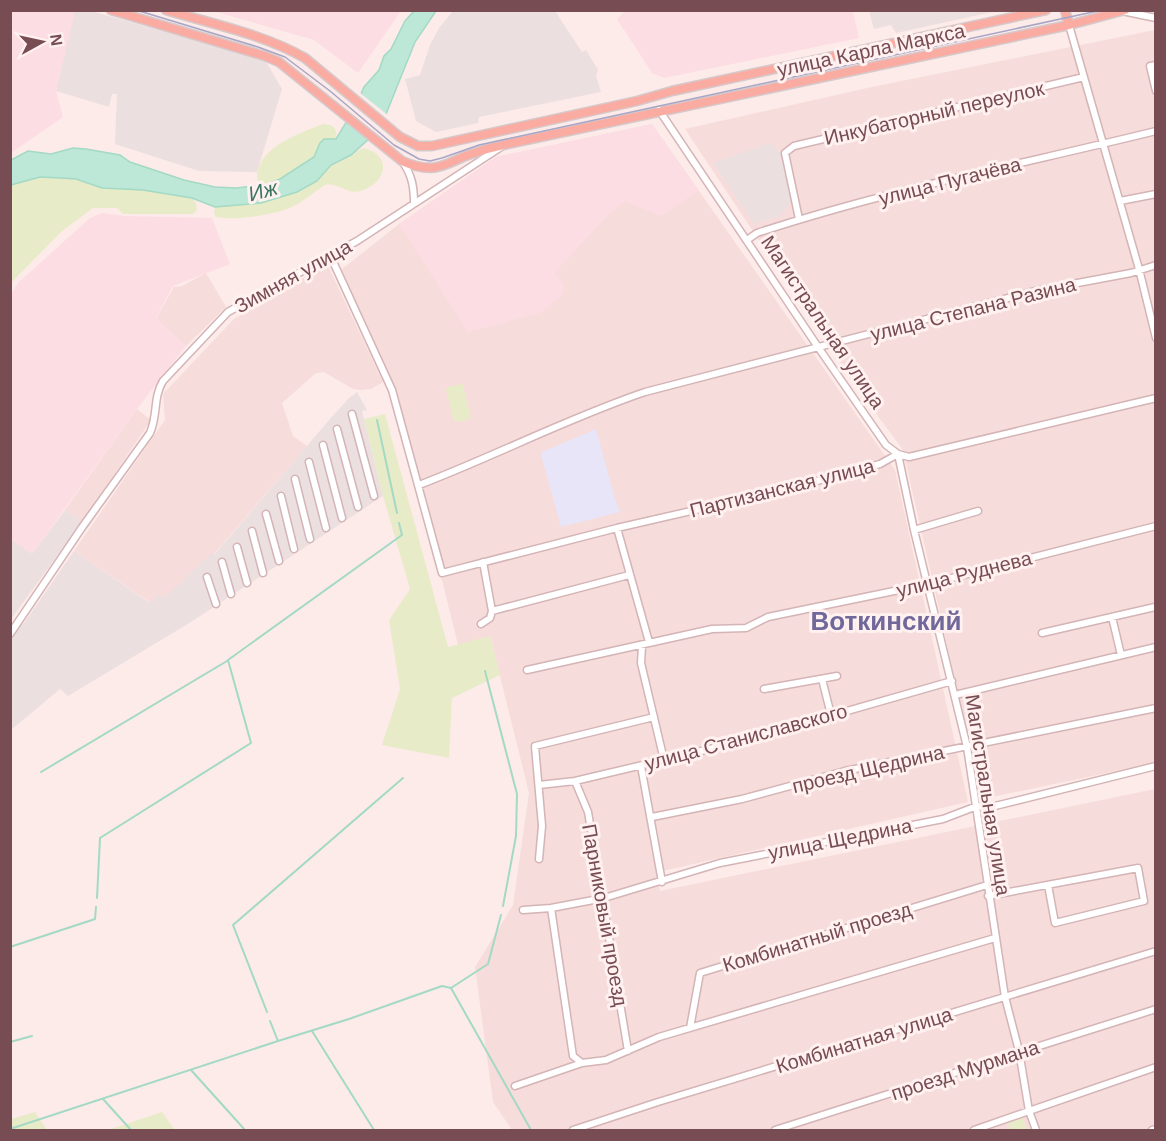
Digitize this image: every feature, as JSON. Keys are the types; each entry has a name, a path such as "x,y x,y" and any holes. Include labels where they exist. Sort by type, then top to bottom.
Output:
{"main road":[{"path":"111,10 265,56 291,71 402,161 416,167 429,169 441,167 482,150 659,110"},
{"path":"166,10 265,39 305,58 400,137 418,146 444,145 651,98"},
{"name":"улица Карла Маркса","path":"651,98 672,91 1046,10"},
{"path":"1065,10 1069,25"},
{"name":"улица Карла Маркса","path":"659,110 679,109 1069,25 1123,11"},
{"name":"Магистральная улица","path":"651,98 659,110"}],"street":[{"path":"1123,11 1155,18"},
{"path":"1069,25 1140,269 1155,338"},
{"path":"1155,65 1150,66 1155,91"},
{"name":"Инкубаторный переулок","path":"799,219 785,153 794,146 1084,77"},
{"name":"Магистральная улица","path":"659,110 886,445 898,454 914,530 967,747 1005,997 1019,1052 1029,1111 1036,1131"},
{"name":"улица Пугачёва","path":"747,240 757,233 799,219 959,177 1155,132"},
{"name":"Зимняя улица","path":"10,634 83,526 150,433 154,423 157,391 163,381 228,312 357,241 507,144"},
{"path":"402,161 412,180 414,203"},
{"path":"1120,201 1155,194"},
{"path":"330,255 392,390 419,485"},
{"name":"улица Степана Разина","path":"419,485 531,439 603,406 645,392 1035,291 1131,273 1155,265"},
{"name":"Партизанская улица","path":"419,485 442,573 616,528 791,488 880,464 898,454 909,457 1155,398"},
{"path":"352,414 374,496"},
{"path":"337,429 358,507"},
{"path":"323,445 342,518"},
{"path":"309,462 326,528"},
{"path":"295,479 310,539"},
{"path":"281,496 294,549"},
{"path":"914,530 978,511"},
{"path":"266,514 279,561"},
{"name":"улица Руднева","path":"527,670 712,628 746,628 768,617 928,584 1155,526"},
{"path":"616,528 645,644 641,663 664,760"},
{"path":"252,531 263,573"},
{"path":"237,547 247,583"},
{"path":"222,562 231,594"},
{"path":"481,624 490,618 492,611 483,562"},
{"path":"492,611 629,575"},
{"path":"207,577 216,604"},
{"path":"1042,633 1155,607"},
{"path":"1112,617 1120,656"},
{"path":"955,695 1155,647"},
{"path":"764,689 837,676"},
{"path":"822,678 831,715"},
{"name":"улица Станиславского","path":"539,785 575,781 735,743 952,681"},
{"name":"проезд Щедрина","path":"652,817 742,799 845,771 1155,708"},
{"path":"538,859 542,826 535,746 654,717"},
{"path":"640,766 652,817 662,882"},
{"name":"улица Щедрина","path":"524,910 551,908 604,898 720,863 943,819 977,806 991,807 1155,766"},
{"name":"Парниковый проезд","path":"575,781 588,812 628,1051"},
{"path":"988,896 1138,868 1144,900 1055,923 1048,885"},
{"name":"Комбинатный проезд","path":"690,1028 700,973 987,885"},
{"path":"551,908 573,1056 582,1063"},
{"path":"515,1086 582,1063 606,1060 659,1037 995,938"},
{"name":"Комбинатная улица","path":"573,1131 658,1102 1155,951"},
{"name":"проезд Мурмана","path":"776,1131 1155,1009"},
{"path":"974,1131 1155,1067"}],"shaded area":[{"path":"75,10 91,11 265,60 282,89 257,172 199,171 115,144 117,94 112,94 109,107 56,91"},
{"path":"626,10 853,11 859,38 664,78 652,73 617,19"},
{"path":"869,10 997,11 896,33 891,25 874,29"},
{"path":"11,11 75,11 56,91 63,117 11,153"},
{"path":"213,11 401,11 358,73 314,40"},
{"path":"453,11 555,11 582,52 586,50 598,70 596,76 601,92 479,117 478,123 436,132 416,121 405,79 420,75 430,45 439,28"},
{"path":"1155,30 1155,763 982,799 903,450 858,389 685,129 872,87"},
{"path":"323,124 334,128 336,139 324,139 314,157 280,179 264,185 259,182 257,174 260,164 274,148 293,136"},
{"path":"652,124 895,470 968,802 658,872 660,891 1155,789 1155,1130 512,1130 493,1102 475,967 513,905 529,793 490,636 458,645 394,384 341,270 399,224 496,157"},
{"path":"652,124 698,191 661,216 625,201 609,214 554,273 564,284 560,297 542,312 468,332 399,224 496,157"},
{"path":"770,143 781,154 791,203 779,216 754,224 713,163"},
{"path":"363,148 379,156 383,169 376,182 360,191 355,192 334,185 325,185 294,206 282,211 243,218 216,217 214,213 215,207 261,203 297,192 317,181 331,165"},
{"path":"40,177 76,179 102,188 143,190 192,198 197,210 193,214 123,214 117,208 93,208 61,232 11,283 11,185"},
{"path":"102,213 125,216 212,218 230,264 173,286 156,318 186,346 137,409 32,554 11,539 11,294 19,282 90,218"},
{"path":"327,264 383,382 371,389 353,389 324,372 316,373 282,403 293,436 307,446 214,554 164,599 151,603 74,551 165,420 163,394 234,319"},
{"path":"206,273 226,307 186,346 156,319 174,287 182,286"},
{"path":"461,384 471,417 457,422 454,421 446,390 448,387"},
{"path":"357,392 367,410 362,411 383,496 191,622 68,696 60,689 11,730 11,640 17,631 15,629 24,623 74,551 150,603 159,594 164,598 213,552 215,554 329,420"},
{"path":"137,409 151,420 82,522 65,510"},
{"path":"385,414 448,647 490,636 500,675 452,698 449,758 382,745 400,689 389,620 410,589 364,419"},
{"path":"596,429 620,512 561,527 542,452"},
{"path":"65,510 82,522 11,619 11,539 32,554"},
{"path":"35,1112 47,1130 11,1130 11,1119"},
{"path":"162,1112 175,1130 108,1130"},
{"path":"1023,1118 1027,1130 1010,1130 1008,1123"}],"water":[{"name":"Иж","path":"414,11 436,11 415,42 380,129 351,155 331,165 317,181 297,192 261,203 215,207 192,198 143,190 102,188 76,179 40,177 11,185 11,160 28,151 51,154 73,148 120,155 130,162 184,180 215,187 236,188 264,185 280,179 314,157 324,139 336,139 355,108 364,87 379,70 384,56 391,49 405,21"}],"pier":[{"path":"359,92 389,116 383,131 371,142 345,121"}],"waterway":[{"path":"377,420 397,513"},
{"path":"97,898 100,838 251,743 228,660 402,535 399,523"},
{"path":"41,772 227,661"},
{"path":"485,671 517,794 516,836 503,906"},
{"path":"267,1012 233,925 403,778"},
{"path":"10,947 95,919 96,907"},
{"path":"278,1041 442,986 451,988 488,964 501,915"},
{"path":"451,988 531,1130"},
{"path":"10,1129 278,1041 270,1021"},
{"path":"312,1031 374,1130"},
{"path":"10,1042 32,1036"},
{"path":"191,1070 245,1130"},
{"path":"103,1099 131,1130"}],"tram line":[{"path":"136,10 285,57 330,91 394,145 419,159 430,161 479,145 1102,10"}],"district":[{"name":"Воткинский","path":"886,621"}]}
